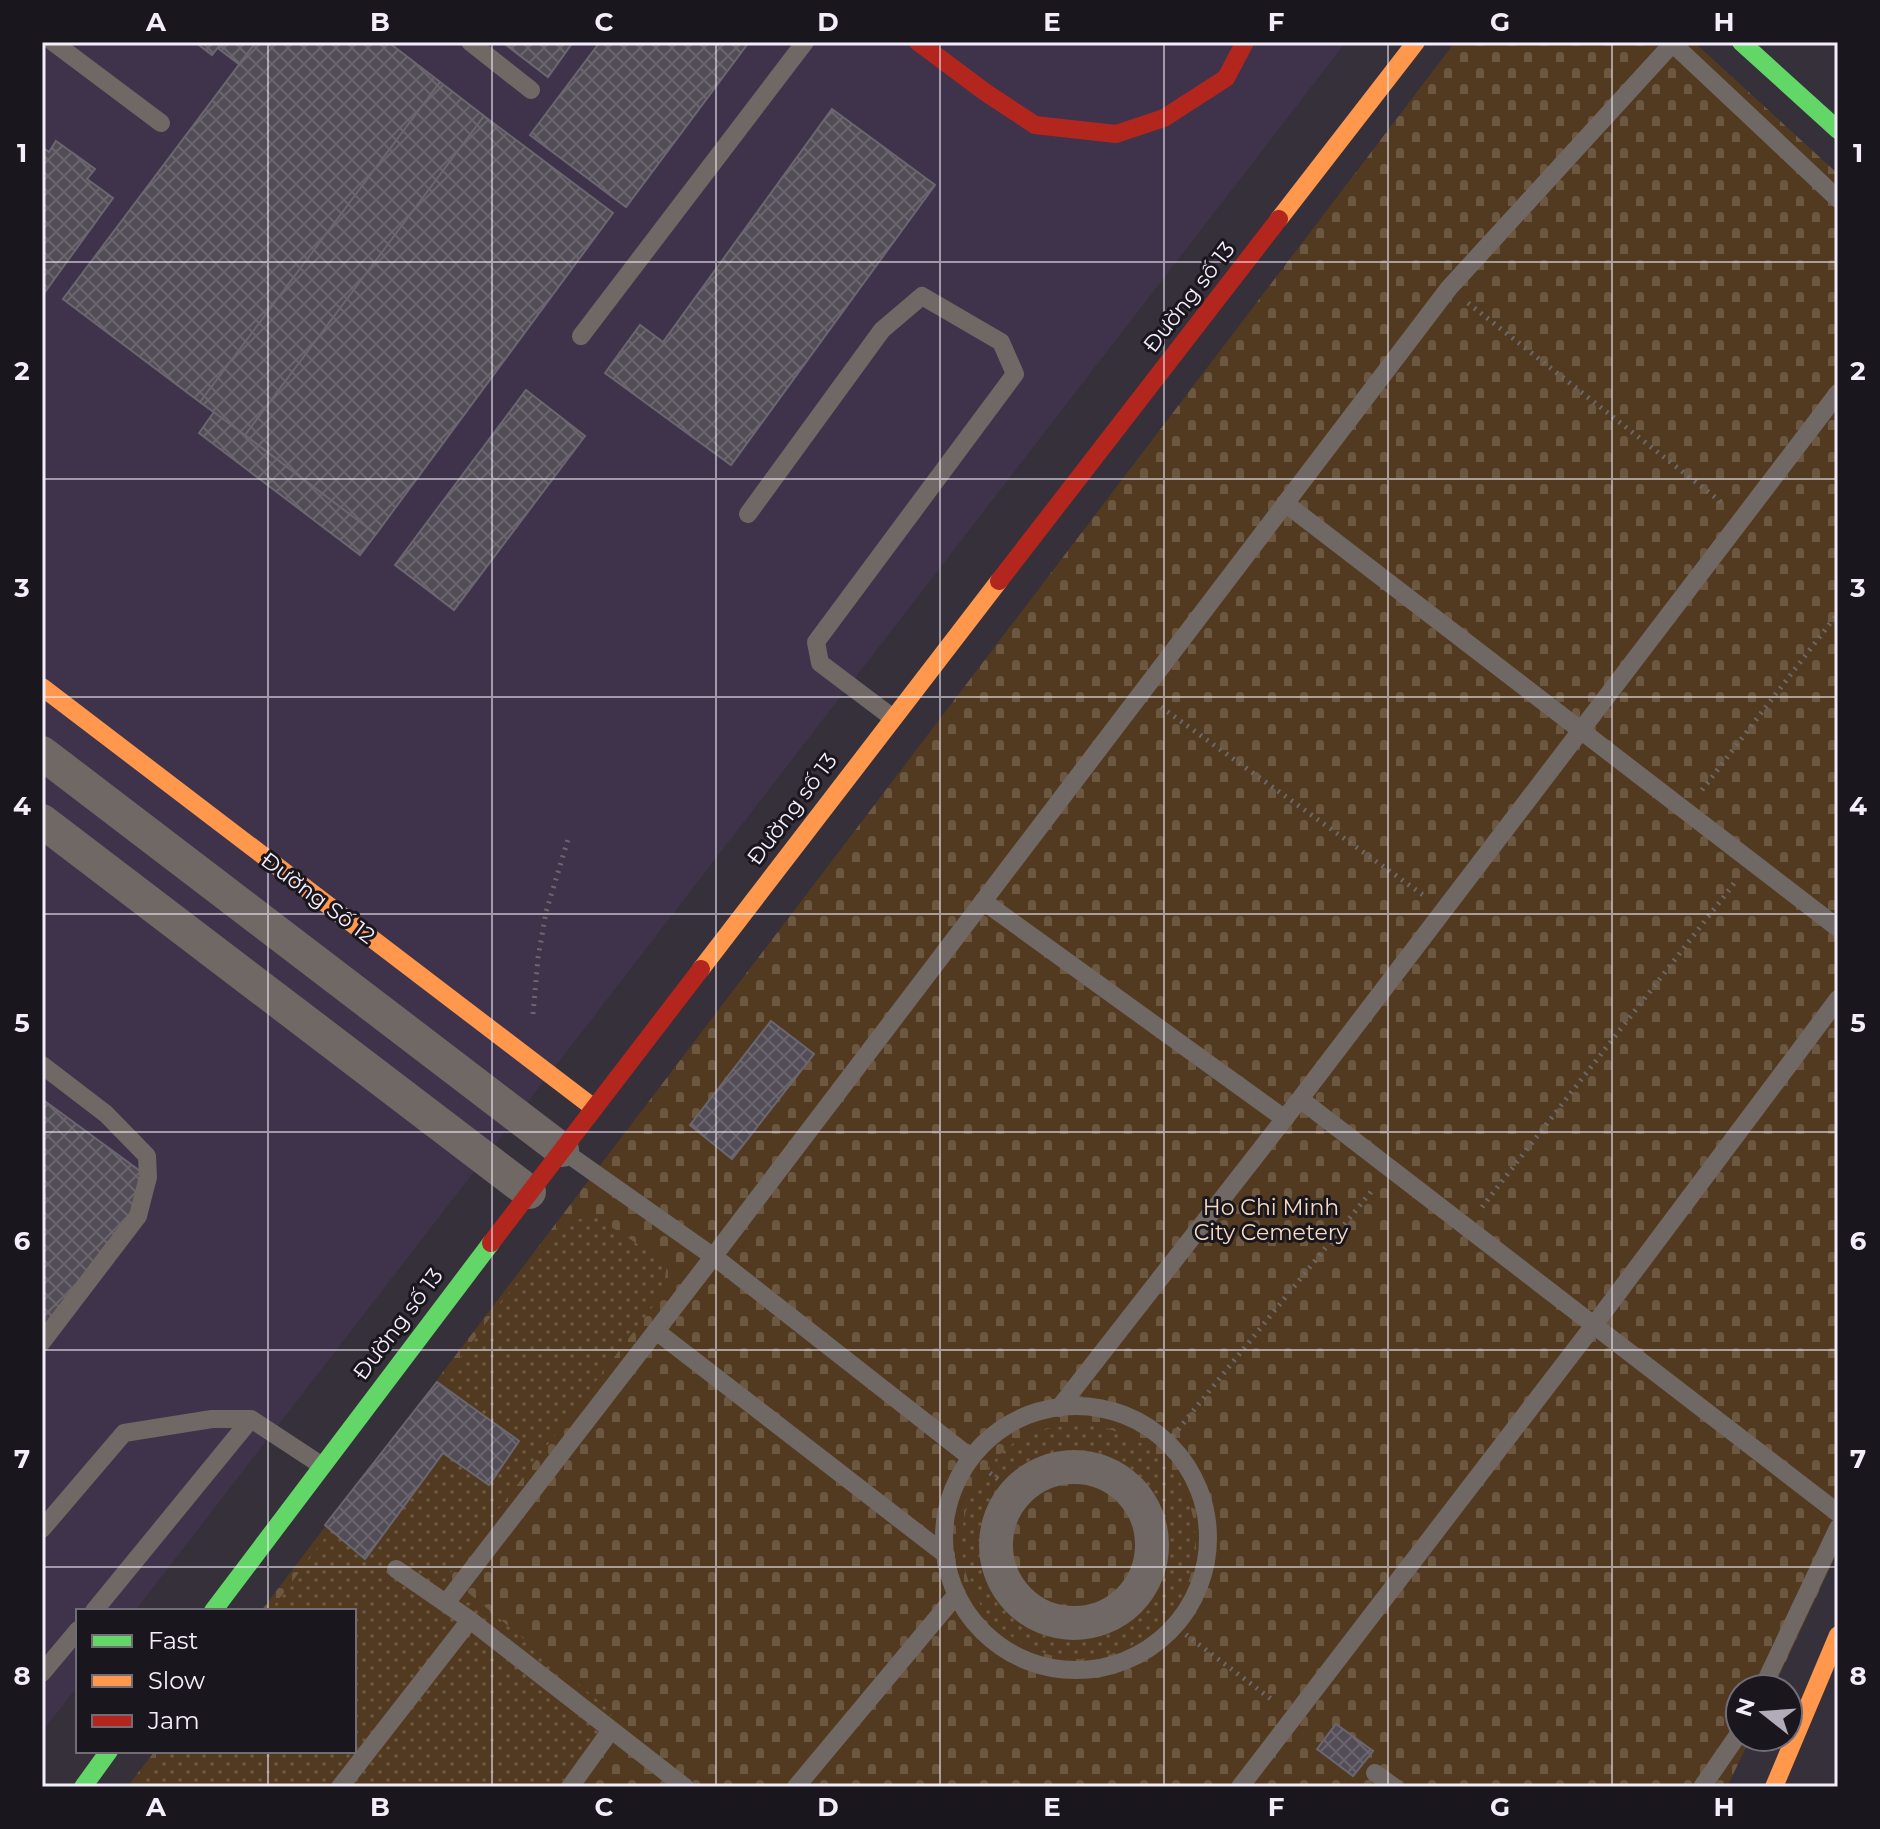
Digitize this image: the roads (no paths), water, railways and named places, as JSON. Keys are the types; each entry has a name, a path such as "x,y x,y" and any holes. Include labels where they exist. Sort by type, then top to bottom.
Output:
{"street":[{"path":"918,42 1035,125 1116,134 1164,118 1226,78 1245,42"},
{"name":"Đường số 13","path":"214,1609 529,1192 1416,42"},
{"path":"1741,42 1838,130"},
{"name":"Đường Số 12","path":"42,687 594,1108"},
{"path":"42,753 562,1150"},
{"path":"42,821 529,1192"},
{"path":"1066,1467 1090,1468 1113,1477 1132,1492 1145,1513 1152,1537 1151,1562 1140,1587 1122,1608 1098,1620 1071,1624 1045,1619 1022,1604 1005,1583 997,1557 997,1530 1006,1507 1016,1493 1041,1474 1066,1467"},
{"path":"1774,1787 1838,1635"},
{"path":"83,1787 108,1753"}],"lane":[{"path":"54,42 161,123"},
{"path":"470,42 531,90"},
{"path":"581,336 805,42"},
{"path":"446,1603 713,1257 1449,288 1672,43 1838,199"},
{"path":"748,514 882,330 922,296 1001,342 1015,374 816,642 820,663 893,718"},
{"path":"1059,1408 1285,1119 1838,393"},
{"path":"1285,503 1838,928"},
{"path":"983,901 1285,1119"},
{"path":"1240,1787 1594,1325 1838,999"},
{"path":"42,1065 106,1114 147,1156 148,1177 138,1216 42,1342"},
{"path":"1300,1099 1838,1513"},
{"path":"562,1150 713,1257 970,1457"},
{"path":"656,1331 946,1555"},
{"path":"1087,1405 1130,1417 1168,1442 1194,1478 1207,1522 1205,1567 1187,1610 1157,1643 1120,1663 1079,1671 1037,1666 1000,1648 970,1619 950,1581 944,1540 949,1498 970,1457 1001,1429 1042,1410 1059,1408 1087,1405"},
{"path":"42,1529 124,1433 212,1419 251,1419 321,1465"},
{"path":"96,1609 251,1419"},
{"path":"1770,1673 1838,1528"},
{"path":"396,1569 470,1620 685,1787"},
{"path":"796,1787 957,1594"},
{"path":"340,1787 470,1620"},
{"path":"42,1673 76,1632"},
{"path":"570,1787 611,1730"},
{"path":"1702,1787 1725,1753"},
{"path":"1375,1773 1394,1787"}],"park label":[{"name":"Ho Chi Minh City Cemetery","path":"1271,1220"}]}
